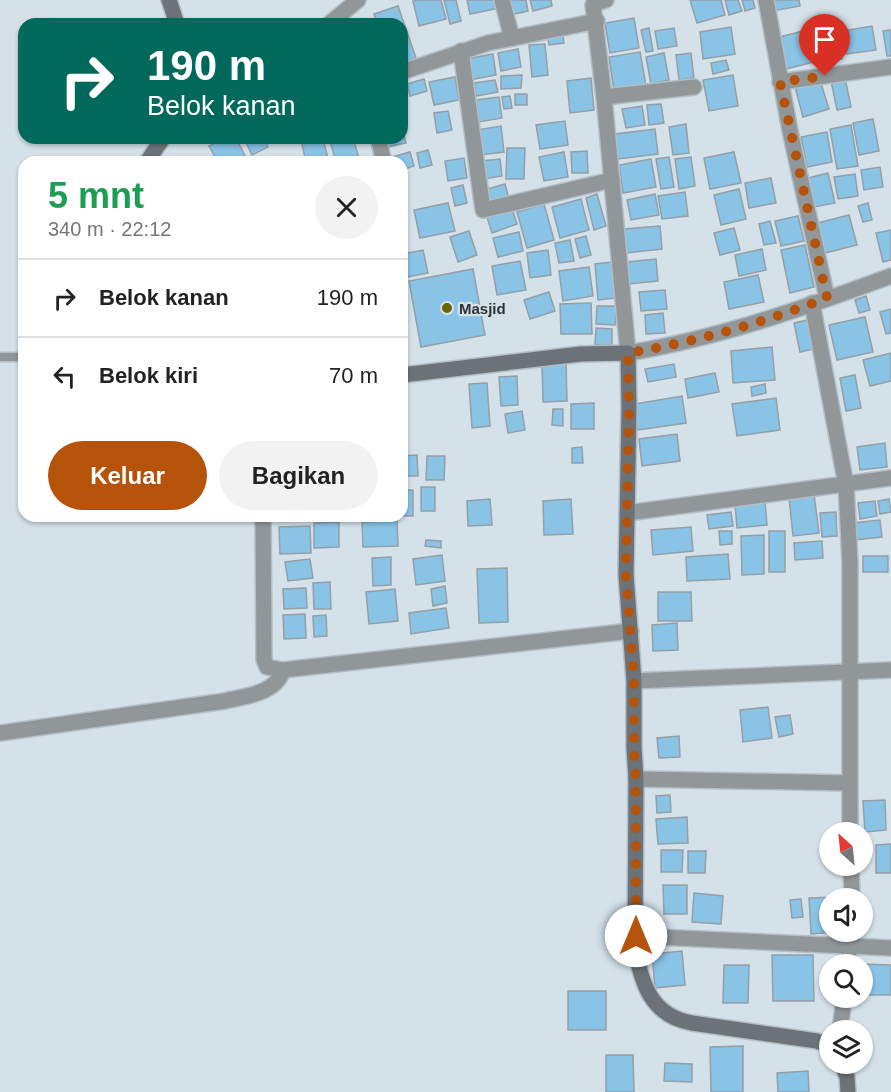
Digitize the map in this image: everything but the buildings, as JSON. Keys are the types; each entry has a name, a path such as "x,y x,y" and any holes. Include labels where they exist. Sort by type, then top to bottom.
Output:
{"street":[{"path":"169,0 175,18"},
{"path":"336,18 358,0"},
{"path":"502,0 512,38"},
{"path":"606,0 594,4 628,353 626,575 634,681 635,946 642,981 656,1004 668,1015 683,1021 819,1043"},
{"path":"765,0 820,301 846,485 850,563 850,822"},
{"path":"408,70 461,51 597,21"},
{"path":"461,51 483,210 612,180"},
{"path":"780,82 891,67"},
{"path":"604,97 694,87"},
{"path":"408,374 581,354 628,353 660,348 723,333 891,276"},
{"path":"627,513 891,478"},
{"path":"262,522 264,660 267,667 283,670 631,631"},
{"path":"0,733 225,701 267,689 279,681 283,670"},
{"path":"634,681 891,670"},
{"path":"636,779 849,783"},
{"path":"636,936 819,939"},
{"path":"864,942 891,948"},
{"path":"846,1074 848,1092"}],"lane":[{"path":"0,357 18,357"}],"place":[{"name":"Masjid","path":"447,308"}],"route":[{"path":"636,936 634,681 626,575 628,353 660,348 743,328 827,298 780,82 825,76"}]}
